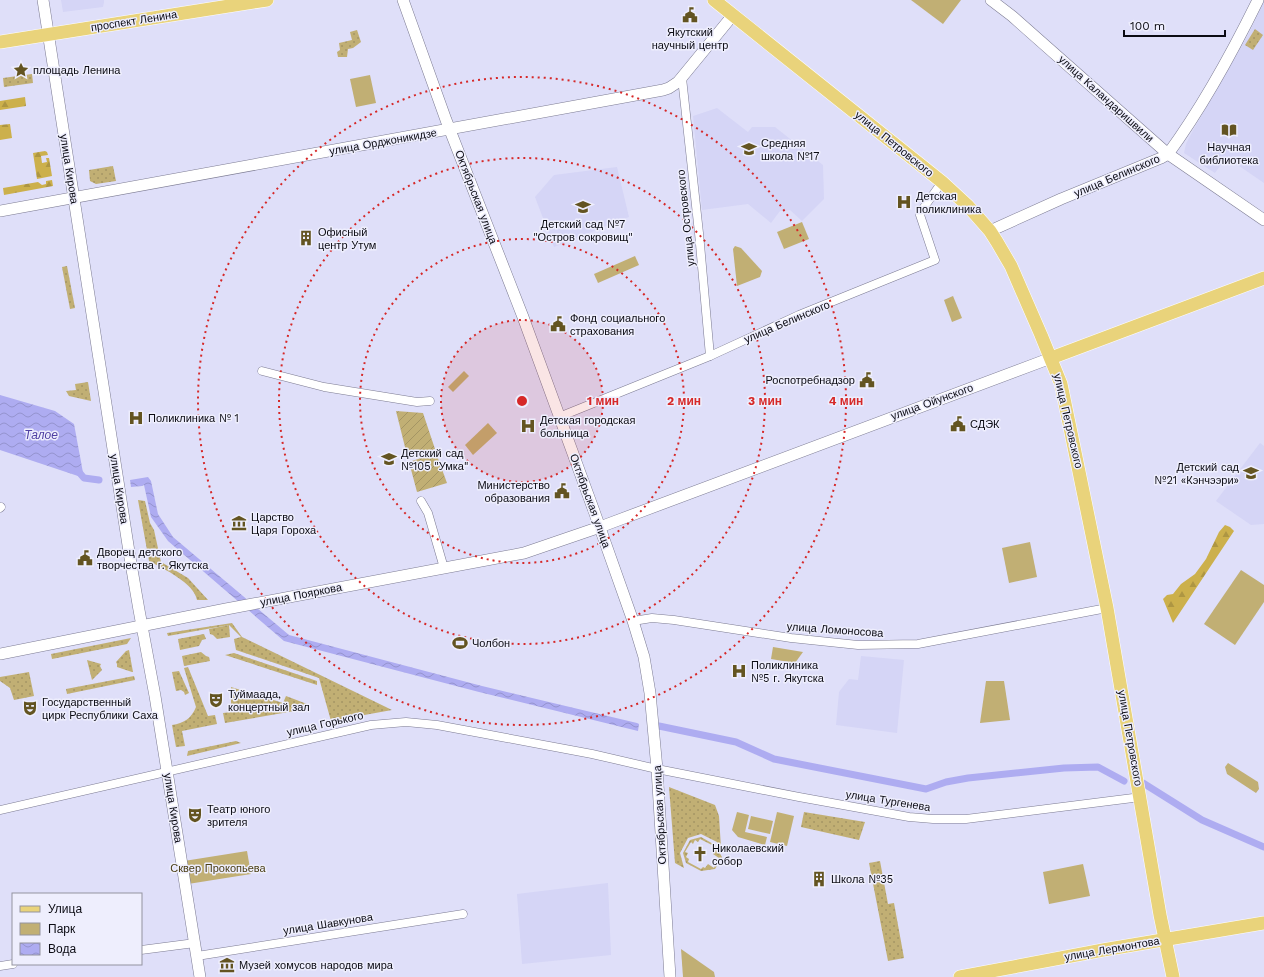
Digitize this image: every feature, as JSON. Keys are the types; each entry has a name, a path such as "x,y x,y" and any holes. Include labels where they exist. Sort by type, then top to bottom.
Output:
{"main road":[{"name":"проспект Ленина","path":"0,42 267,0"},
{"name":"улица Петровского","path":"714,0 942,182 968,206 990,231 1011,266 1061,384 1107,608 1173,977"},
{"name":"улица Ойунского","path":"1051,358 1264,278"},
{"name":"улица Лермонтова","path":"960,977 1264,922"}],"street":[{"name":"улица Кирова","path":"43,0 73,198 142,626 156,696 200,977"},
{"name":"Октябрьская улица","path":"403,0 450,129 523,317 600,527 644,657 650,693 657,769 670,977"},
{"name":"улица Каландаришвили","path":"992,0 1168,154 1264,220"},
{"name":"улица Белинского","path":"990,231 1168,154 1204,100 1233,49 1258,0"},
{"name":"улица Орджоникидзе","path":"0,211 657,92 669,88 682,78 733,15"},
{"name":"улица Островского","path":"682,78 699,234 710,356"},
{"name":"улица Белинского","path":"559,417 710,356 799,315 935,260 920,215 942,182"},
{"name":"улица Ойунского","path":"600,527 1051,358"},
{"path":"262,371 324,388 417,402 430,401"},
{"path":"421,501 428,513 444,568"},
{"name":"улица Пояркова","path":"0,654 269,600 524,553 600,527"},
{"name":"улица Ломоносова","path":"633,621 652,618 674,620 791,638 858,645 918,644 1107,608"},
{"name":"улица Горького","path":"0,810 371,724 406,722 437,725 592,754 657,769"},
{"name":"улица Тургенева","path":"657,769 875,811 909,817 933,819 966,819 1141,797"},
{"name":"улица Шавкунова","path":"197,956 463,914"},
{"path":"142,950 195,943"},
{"path":"0,966 12,964"}],"shaded area":[{"path":"61,0 104,0 104,2 103,7 63,12"},
{"path":"1264,1 1264,183 1226,157 1215,173 1184,153 1186,144 1191,134 1249,33"},
{"name":"Средняя школа №17","path":"717,108 748,132 752,127 775,127 823,165 824,199 802,221 790,210 780,211 771,223 748,204 702,210 693,116"},
{"name":"Детский сад №7 \"Остров сокровищ\"","path":"617,167 629,217 554,247 535,197 554,175"},
{"name":"Детский сад №21 «Кэнчээри»","path":"1260,443 1264,446 1264,524 1251,525 1216,501"},
{"path":"861,656 904,660 897,733 836,725 839,692 849,679 858,680"},
{"path":"608,883 611,955 522,964 517,894"}],"green space":[{"path":"911,0 961,0 943,24"},
{"path":"1255,29 1263,35 1253,50 1245,45"},
{"path":"357,30 361,42 353,48 348,49 347,57 338,57 337,52 340,50 339,43 352,40 350,32"},
{"path":"32,74 33,83 4,87 3,78"},
{"path":"370,75 376,103 356,107 350,79"},
{"path":"25,97 26,106 0,110 0,101"},
{"path":"10,124 12,138 0,140 0,125"},
{"path":"45,151 48,155 41,156 42,163 47,162 46,158 49,158 52,176 37,179 33,153"},
{"path":"113,166 116,181 96,184 90,181 89,170"},
{"path":"52,180 53,186 4,195 3,188 38,182 42,185 46,184 46,181"},
{"path":"802,222 809,239 784,249 777,232"},
{"path":"735,246 741,248 762,271 760,277 737,286 733,249"},
{"path":"635,256 639,265 598,283 594,274"},
{"path":"67,266 75,308 70,309 62,267"},
{"path":"953,296 962,318 952,322 944,300"},
{"path":"464,371 469,376 453,392 448,387"},
{"path":"88,382 91,401 69,396 66,391 76,390 75,384"},
{"path":"396,411 423,413 435,449 408,459"},
{"path":"488,423 497,433 473,455 465,445"},
{"path":"436,453 447,483 417,492 409,462"},
{"path":"138,500 145,501 150,523 154,530 161,562 188,578 208,600 197,600 195,594 178,577 149,561"},
{"path":"1225,525 1234,531 1173,623 1163,599 1167,595 1173,594 1181,584 1195,574 1206,559 1219,532"},
{"path":"1030,542 1037,577 1009,583 1002,548"},
{"path":"1241,570 1264,585 1264,602 1235,645 1204,624"},
{"path":"232,623 242,637 392,710 331,721 319,678 236,650 234,639 241,637 229,625 168,636 167,633"},
{"path":"229,625 230,637 217,639 210,634 209,629"},
{"path":"204,634 206,639 202,640 199,646 180,650 178,639"},
{"path":"131,638 127,644 52,659 51,654"},
{"path":"773,647 803,652 795,663 771,659"},
{"path":"129,650 133,672 117,667 116,662 126,651"},
{"path":"201,652 209,657 210,661 184,666 182,656"},
{"path":"234,653 317,681 317,685 225,655"},
{"path":"87,660 101,664 100,666 102,670 92,680"},
{"path":"188,667 208,716 215,715 217,724 182,731 185,746 176,747 172,725 187,720 192,715 196,707 184,668"},
{"path":"179,671 189,693 185,695 181,690 176,691 172,672"},
{"path":"29,672 34,696 14,700 10,688 0,681 0,677"},
{"path":"134,676 135,680 67,694 66,689"},
{"path":"986,681 1004,681 1010,720 980,723"},
{"path":"231,687 283,703 286,696 307,704 300,710 225,723 223,713 231,712"},
{"path":"236,741 241,743 187,756 188,751"},
{"path":"1228,763 1258,782 1259,789 1256,793 1227,774 1225,767"},
{"path":"669,787 715,805 719,816 721,848 717,842 701,834 688,838 680,853 684,868 675,863"},
{"path":"737,812 749,815 745,832 767,837 765,845 738,837 732,830"},
{"path":"777,812 794,816 787,846 770,842"},
{"path":"804,812 865,822 859,840 801,827"},
{"path":"751,816 773,821 770,834 748,829"},
{"path":"701,837 715,845 722,857 720,861 718,860 719,858 713,854 715,851 712,849 714,846 700,839 698,842 695,840 693,844 691,842 685,852 688,853 686,857 689,859 688,862 701,869 703,867 705,868 708,864 714,868 715,865 717,866 715,869 701,871 686,863 683,853 690,840"},
{"name":"Сквер Прокопьева","path":"247,851 251,874 188,884 184,861"},
{"path":"880,861 888,904 894,903 904,958 888,961 869,863"},
{"path":"1083,864 1090,896 1049,904 1043,872"},
{"path":"681,949 714,972 715,977 683,977"}],"water":[{"name":"Талое","path":"0,395 55,411 74,424 84,478 0,450"},
{"path":"148,477 151,481 158,514 173,537 289,635 482,686 637,723 639,724 638,731 479,692 284,641 168,541 151,517 144,485 131,487 130,480"}],"waterway":[{"path":"78,471 84,478 99,480"},
{"path":"659,726 736,742 774,759 926,789 946,782 968,778 1064,768 1098,767 1124,781"},
{"path":"1143,783 1202,820 1264,847"}],"place":[{"name":"Якутский научный центр","path":"690,15"},
{"name":"площадь Ленина","path":"21,70"},
{"name":"Научная библиотека","path":"1229,130"},
{"name":"Средняя школа №17","path":"749,149"},
{"name":"Детская поликлиника","path":"904,202"},
{"name":"Детский сад №7 \"Остров сокровищ\"","path":"583,207"},
{"name":"Офисный центр Утум","path":"306,238"},
{"name":"Фонд социального страхования","path":"558,324"},
{"name":"Роспотребнадзор","path":"867,380"},
{"name":"Поликлиника № 1","path":"136,418"},
{"name":"СДЭК","path":"958,424"},
{"name":"Детская городская больница","path":"528,426"},
{"name":"Детский сад №105 \"Умка\"","path":"389,459"},
{"name":"Детский сад №21 «Кэнчээри»","path":"1251,473"},
{"name":"Министерство образования","path":"562,491"},
{"name":"Царство Царя Гороха","path":"239,523"},
{"name":"Дворец детского творчества г. Якутска","path":"85,558"},
{"name":"Чолбон","path":"460,643"},
{"name":"Поликлиника №5 г. Якутска","path":"739,671"},
{"name":"Туймаада, концертный зал","path":"216,700"},
{"name":"Государственный цирк Республики Саха","path":"30,708"},
{"name":"Театр юного зрителя","path":"195,815"},
{"name":"Николаевский собор","path":"700,854"},
{"name":"Школа №35","path":"819,879"},
{"name":"Музей хомусов народов мира","path":"227,965"}]}
